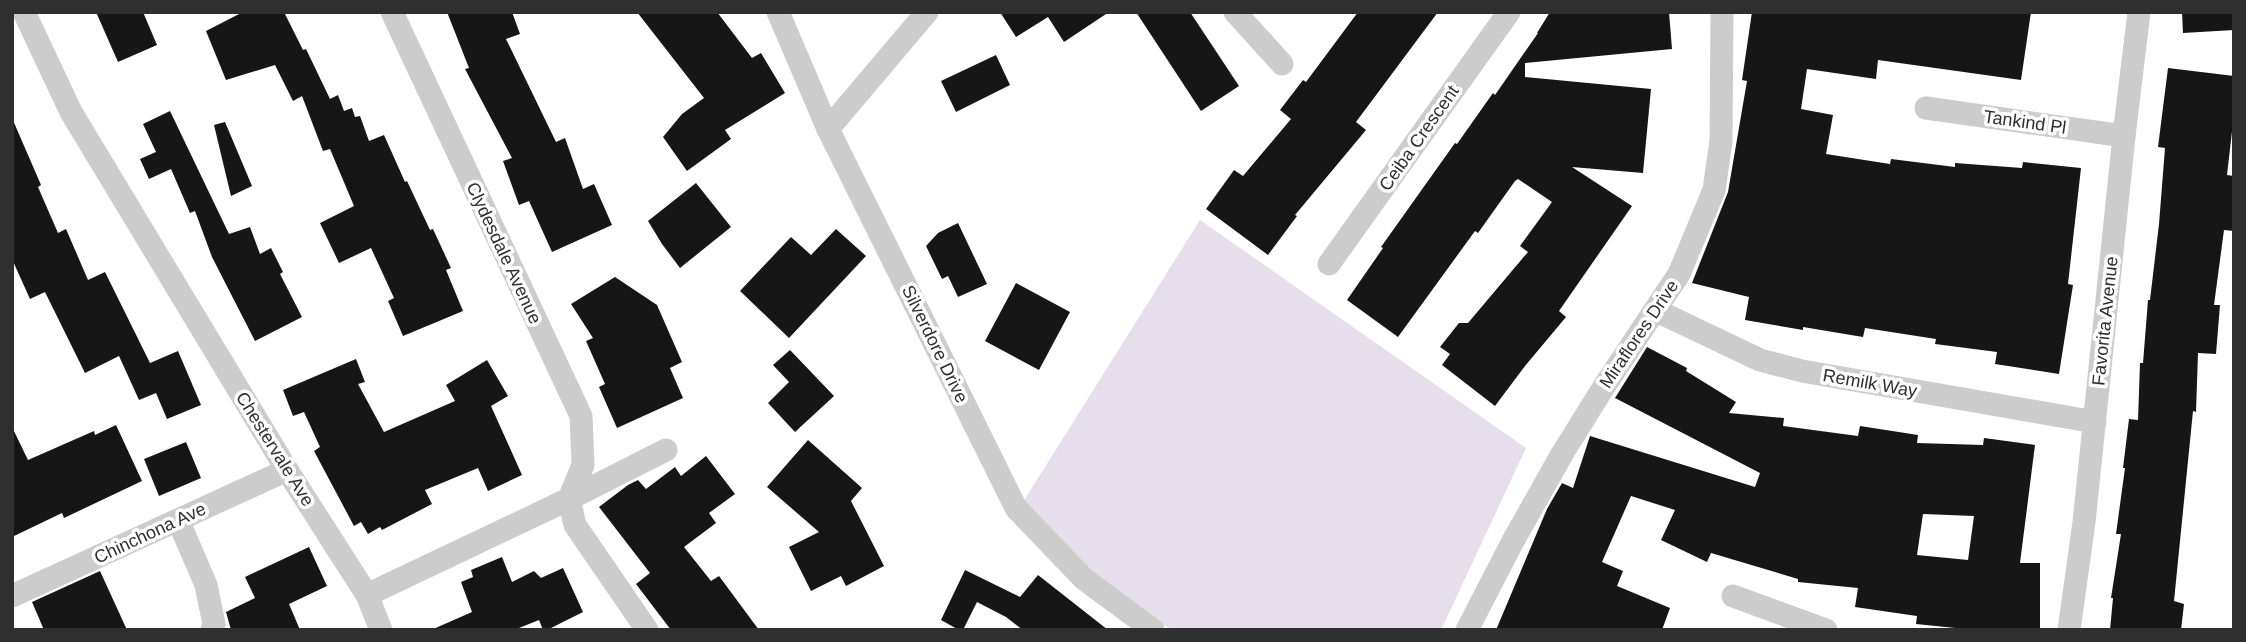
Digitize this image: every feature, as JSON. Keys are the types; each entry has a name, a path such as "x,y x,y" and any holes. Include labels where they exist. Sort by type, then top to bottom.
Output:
{"street":[{"name":"Chestervale Ave","path":"24,12 71,112 287,470 367,595 381,630"},
{"name":"Clydesdale Avenue","path":"392,12 581,416 583,466 569,499"},
{"name":"Silverdore Drive","path":"778,12 828,129 1016,508 1084,579 1147,628"},
{"path":"828,129 927,12"},
{"path":"1235,12 1282,64"},
{"name":"Ceiba Crescent","path":"1329,264 1508,12"},
{"name":"Miraflores Drive","path":"1467,630 1562,454 1679,274 1714,190 1721,141 1722,12"},
{"name":"Favorita Avenue","path":"2069,630 2084,522 2139,12"},
{"name":"Tankind Pl","path":"1926,108 2124,135"},
{"name":"Remilk Way","path":"1655,310 1759,360 2095,422"},
{"path":"367,595 666,450"},
{"name":"Chinchona Ave","path":"12,596 287,470"},
{"path":"569,499 575,525 647,630"},
{"path":"178,520 206,585 214,624 212,630"},
{"path":"1733,596 1826,630"}],"shaded area":[{"path":"1200,220 1526,448 1441,630 1173,630 1152,619 1112,590 1023,502"}],"building":[{"path":"96,12 143,12 157,45 118,62"},
{"path":"243,12 284,12 303,50 306,49 330,99 338,95 344,111 352,108 355,117 360,116 369,141 384,135 405,182 407,181 430,230 433,229 451,268 446,270 463,311 403,336 388,301 394,298 371,248 339,263 320,223 354,206 330,149 323,151 302,96 293,101 275,65 226,80 206,31"},
{"path":"447,12 512,12 520,34 506,39 556,142 565,138 583,189 594,184 612,225 552,252 529,201 519,205 503,161 512,158 465,69 469,68"},
{"path":"637,12 717,12 752,58 761,53 785,93 725,130 731,139 687,171 663,137 682,114 704,98"},
{"path":"1000,12 1109,12 1064,42 1048,17 1016,37"},
{"path":"1136,12 1190,12 1239,86 1201,111"},
{"path":"1358,12 1438,12 1356,122 1366,130 1295,215 1297,216 1268,255 1206,209 1234,170 1243,176 1291,119 1280,110 1303,80 1306,82"},
{"path":"1550,12 1669,12 1672,49 1525,63 1525,77 1651,89 1643,173 1572,167 1632,206 1559,311 1566,317 1495,406 1442,365 1450,354 1440,347 1459,323 1468,323 1528,252 1520,246 1552,202 1518,179 1515,181 1398,337 1347,300 1455,143 1457,144 1493,93 1495,95"},
{"path":"1752,12 2031,12 2021,80 1878,60 1876,79 1807,69 1801,109 1833,115 1826,154 1890,164 1891,159 1955,167 1955,163 2022,168 2023,162 2081,168 2068,284 2073,285 2059,374 1995,364 1997,352 1935,344 1936,339 1865,328 1863,337 1745,320 1749,297 1692,283 1728,192 1747,81 1742,80"},
{"path":"2182,12 2234,12 2234,30 2183,33"},
{"path":"996,55 1010,85 956,112 941,81"},
{"path":"2168,68 2234,76 2234,114 2227,175 2234,176 2234,231 2224,230 2214,305 2220,305 2216,354 2198,353 2196,412 2193,411 2174,601 2184,604 2181,630 2110,630 2111,598 2121,534 2116,534 2123,468 2129,419 2138,420 2140,363 2143,363 2148,300 2159,224 2165,148 2158,147"},
{"path":"170,111 229,234 250,227 260,254 271,248 283,272 280,274 302,317 255,341 212,257 195,211 190,213 171,169 149,179 140,159 156,152 143,124"},
{"path":"12,118 58,233 66,229 88,280 105,272 150,363 178,351 201,405 167,419 156,393 139,400 119,356 85,373 45,292 30,299 12,259"},
{"path":"225,122 252,186 231,196 214,125"},
{"path":"696,183 731,227 680,268 648,221"},
{"path":"958,223 987,284 958,297 948,276 942,279 926,246 938,233"},
{"path":"836,229 866,256 789,338 740,291 791,237 811,255"},
{"path":"615,277 657,305 682,362 670,368 683,398 617,428 599,387 605,384 586,341 593,338 571,304"},
{"path":"1016,283 1070,312 1039,370 985,341"},
{"path":"1647,347 1687,368 1686,371 1736,402 1729,413 1784,418 1783,426 1858,436 1860,426 1918,435 1917,443 1983,445 1984,438 2035,445 2020,563 2040,563 2040,630 1975,630 1916,624 1917,616 1855,607 1858,588 1798,582 1798,579 1711,553 1707,562 1661,540 1675,510 1631,496 1602,562 1623,571 1617,586 1670,608 1662,630 1496,630 1547,509 1562,483 1573,488 1590,436 1755,487 1760,473 1615,398","holes":["1923,514 1974,516 1968,560 1917,555"]},
{"path":"790,350 834,396 795,432 768,403 789,382 773,365"},
{"path":"356,359 365,382 358,384 384,432 455,401 446,385 487,360 508,396 491,406 522,475 488,491 478,468 425,490 432,504 382,530 380,527 368,534 361,522 354,526 314,451 320,447 304,412 293,416 283,390"},
{"path":"116,425 142,481 64,518 62,513 12,537 12,427 28,460 94,431 95,435"},
{"path":"808,440 862,488 851,501 884,566 846,586 841,576 811,591 789,547 819,532 767,487"},
{"path":"186,442 201,478 159,496 144,459"},
{"path":"706,456 735,494 709,513 716,523 684,547 711,581 719,576 759,630 671,630 636,584 650,573 599,507 638,480 646,489 675,467 681,476"},
{"path":"309,547 327,586 289,604 300,630 231,630 226,612 255,598 245,577"},
{"path":"502,557 512,582 534,571 541,578 563,568 583,612 547,630 543,630 539,620 514,630 431,630 472,612 461,582 473,577 471,570"},
{"path":"965,570 1020,597 1038,575 1108,630 1023,630 1006,617 977,602 963,630 959,630 941,620"},
{"path":"100,571 127,630 44,630 32,602"}]}
